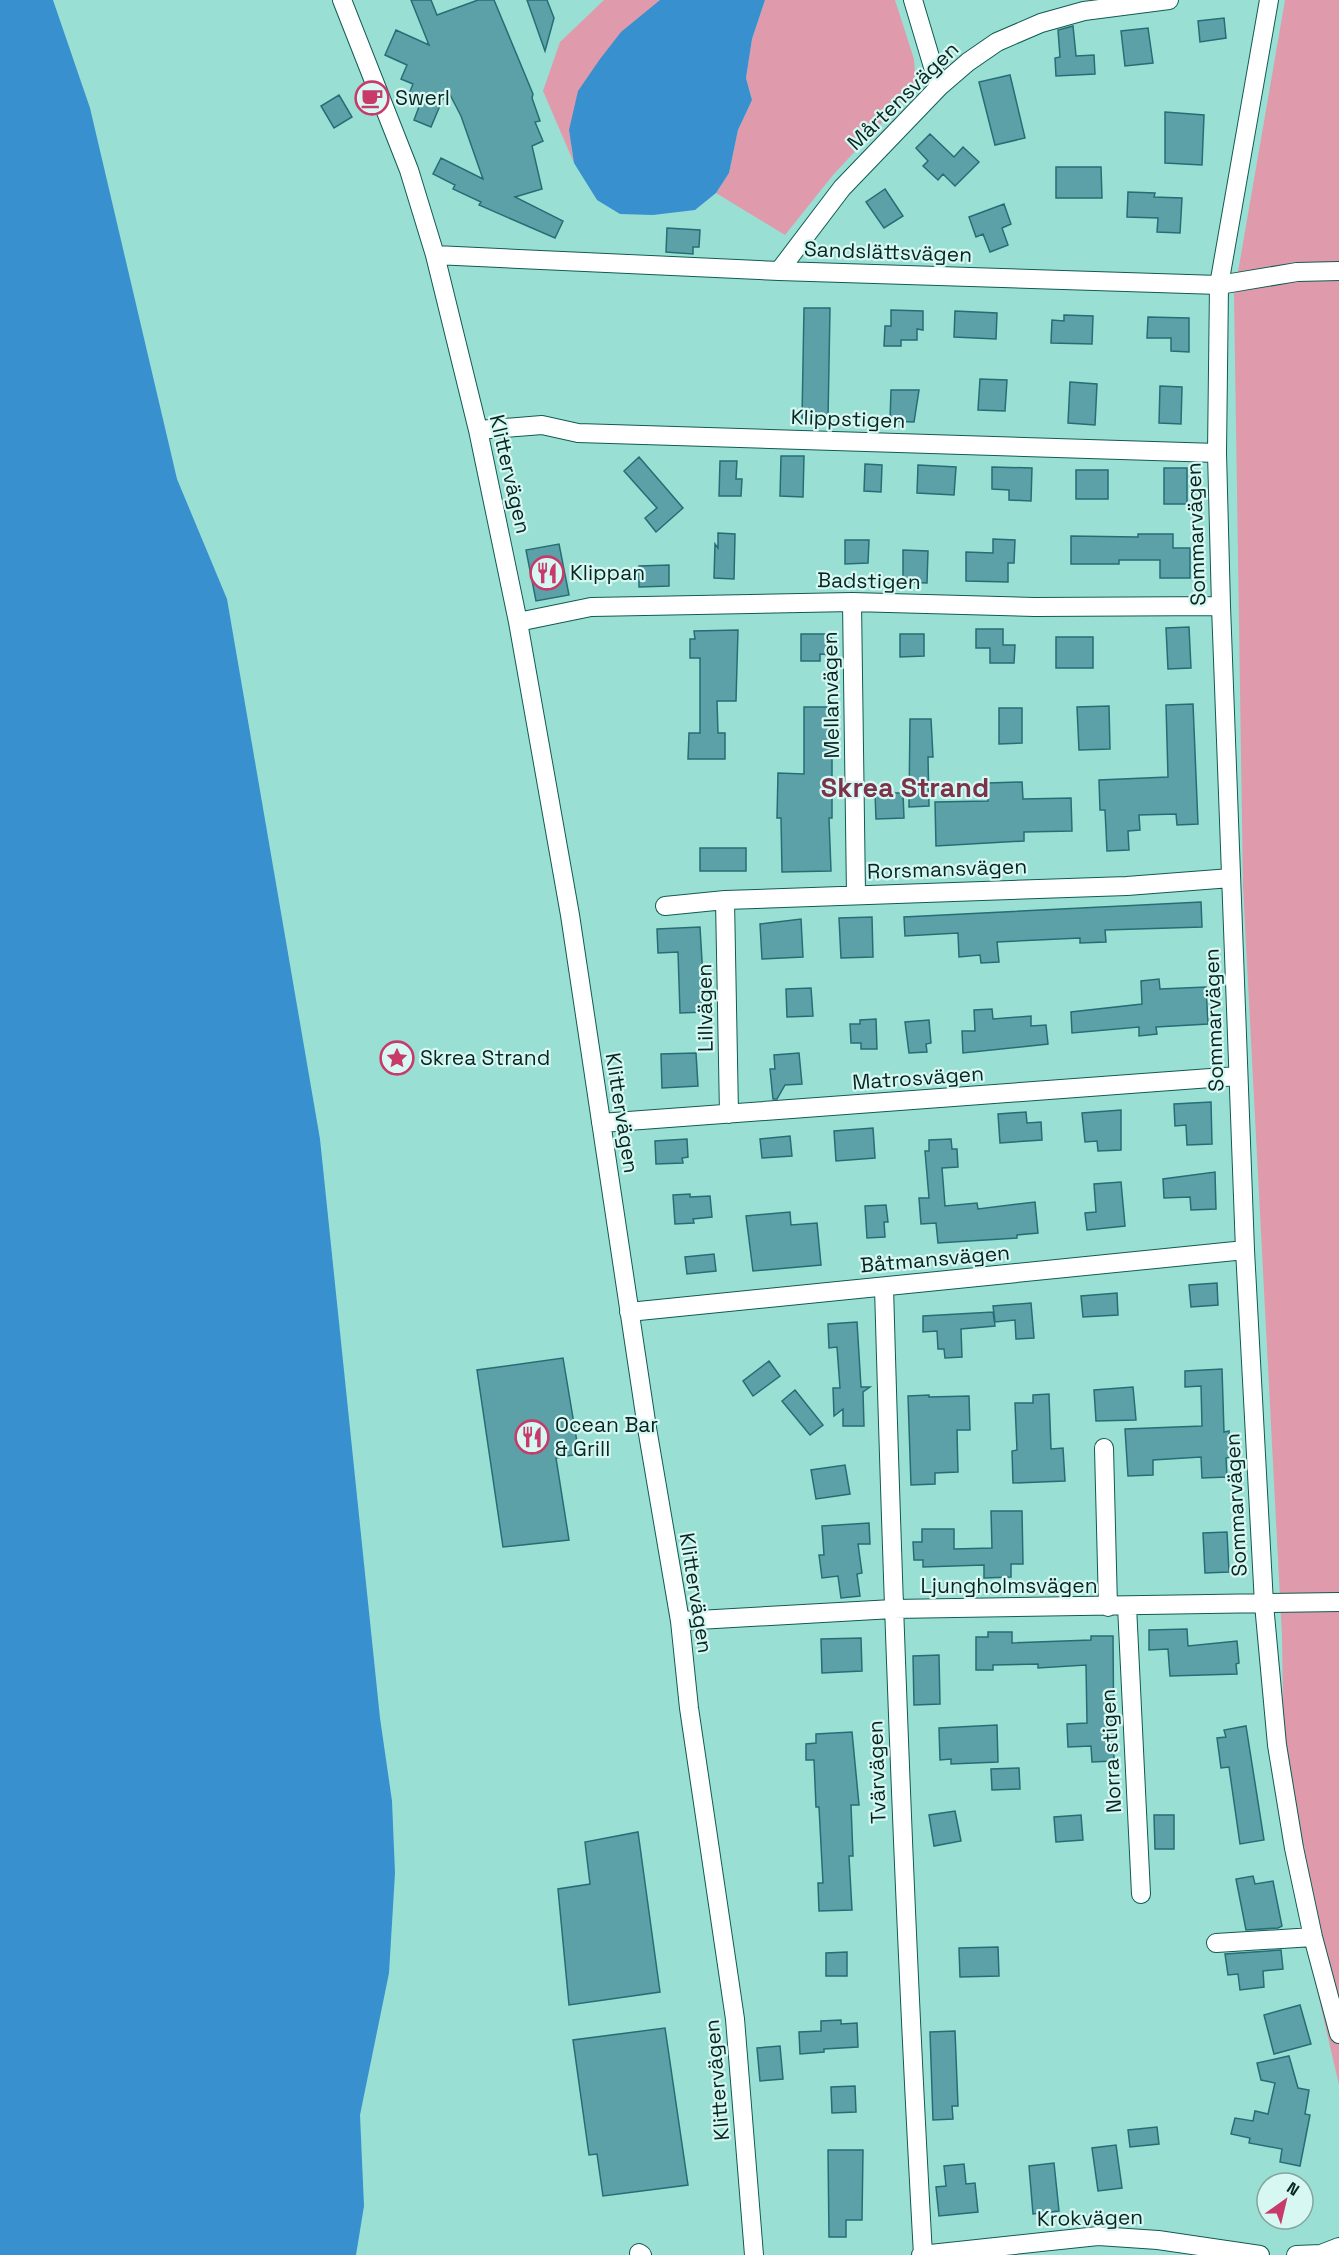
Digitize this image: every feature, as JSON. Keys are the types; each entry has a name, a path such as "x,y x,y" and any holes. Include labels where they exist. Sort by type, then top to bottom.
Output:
{"street":[{"name":"Klittervägen","path":"342,0 409,170 435,255 478,430 518,622 570,915 629,1312 680,1621 689,1708 735,2019 754,2255"},
{"path":"913,0 939,87"},
{"name":"Mårtensvägen","path":"779,271 842,188 939,87 997,42 1041,23 1084,11 1169,0"},
{"name":"Sommarvägen","path":"1269,0 1219,285 1217,453 1221,606 1245,1250 1263,1604 1277,1745 1313,1937 1339,2034"},
{"name":"Sandslättsvägen","path":"435,255 779,271 1219,285 1297,272 1339,271"},
{"name":"Klippstigen","path":"478,430 542,425 578,433 1217,453"},
{"name":"Badstigen","path":"518,622 591,607 852,602 1035,607 1221,606"},
{"name":"Mellanvägen","path":"852,602 856,894"},
{"name":"Rorsmansvägen","path":"665,906 725,900 1127,885 1231,878"},
{"name":"Lillvägen","path":"725,900 729,1114"},
{"name":"Matrosvägen","path":"601,1123 1238,1076"},
{"name":"Båtmansvägen","path":"629,1312 1245,1250"},
{"name":"Tvärvägen","path":"884,1287 893,1609 922,2255"},
{"path":"1104,1448 1108,1607"},
{"name":"Ljungholmsvägen","path":"680,1621 893,1609 1339,1602"},
{"name":"Norra stigen","path":"1126,1606 1141,1894"},
{"path":"1216,1942 1313,1937"},
{"name":"Krokvägen","path":"922,2255 1098,2236 1158,2240 1260,2255"},
{"path":"1296,2255 1321,2254 1339,2247"}],"shaded area":[{"path":"604,0 660,0 648,12 569,130 574,163 543,91 560,42"},
{"path":"765,0 895,0 914,59 916,86 833,175 785,235 716,193 729,173 738,130 752,100 746,78 752,39"},
{"path":"1285,0 1339,0 1339,2085 1285,1852 1282,1636 1243,887 1234,295"}],"water":[{"path":"0,0 53,0 90,108 177,479 227,599 320,1139 380,1718 392,1801 395,1873 389,1973 360,2115 364,2206 356,2255 0,2255"},
{"path":"660,0 765,0 752,39 746,78 752,100 738,130 729,173 716,193 695,210 653,215 620,214 597,200 574,163 569,130 578,91 600,59 621,32"}],"building":[{"path":"411,0 431,0 437,15 478,0 494,0 533,94 532,98 540,121 535,122 543,141 532,146 542,189 515,197 563,221 555,238 479,205 481,202 453,189 455,185 433,174 441,158 483,179 461,116 447,89 431,127 414,120 420,104 407,99 413,84 401,79 407,65 385,55 396,30 429,45"},
{"path":"527,0 547,0 554,18 545,51"},
{"path":"1224,18 1226,38 1200,42 1198,21"},
{"path":"1073,26 1076,56 1094,55 1095,74 1056,76 1055,58 1060,57 1058,30"},
{"path":"1148,28 1153,63 1125,66 1121,31"},
{"path":"1010,75 1025,138 995,145 979,82"},
{"path":"339,95 352,117 334,128 321,106"},
{"path":"1165,112 1204,115 1202,165 1165,163"},
{"path":"930,134 954,157 963,147 979,162 955,186 943,174 938,180 923,166 928,161 916,148"},
{"path":"1056,167 1101,167 1102,198 1056,198"},
{"path":"885,189 903,216 884,228 866,202"},
{"path":"1128,192 1155,193 1154,197 1182,198 1180,233 1157,232 1158,218 1127,217"},
{"path":"1004,204 1011,224 1002,228 1008,245 990,252 983,234 976,237 969,217"},
{"path":"667,228 700,230 699,247 693,247 693,254 666,252"},
{"path":"804,308 830,308 828,419 802,418"},
{"path":"891,310 923,311 923,330 917,329 917,340 901,340 901,346 884,346 885,326 891,326"},
{"path":"955,311 997,313 996,339 954,337"},
{"path":"1064,315 1093,316 1092,344 1051,343 1052,320 1064,321"},
{"path":"1148,317 1189,318 1189,352 1171,351 1171,338 1147,338"},
{"path":"980,379 1007,380 1005,411 978,410"},
{"path":"1070,382 1097,384 1095,425 1068,423"},
{"path":"1160,386 1182,387 1181,424 1159,423"},
{"path":"891,390 919,390 914,422 890,421"},
{"path":"781,456 804,456 803,497 780,496"},
{"path":"639,457 683,508 656,532 645,518 657,508 624,471"},
{"path":"720,461 737,461 736,479 742,479 741,496 719,496"},
{"path":"865,464 882,465 881,492 864,491"},
{"path":"918,465 956,467 954,495 917,493"},
{"path":"992,467 1032,468 1031,501 1009,500 1009,490 992,489"},
{"path":"1164,468 1187,468 1187,504 1164,504"},
{"path":"1076,470 1108,470 1108,499 1076,499"},
{"path":"718,533 735,534 734,579 714,578 715,544 718,548"},
{"path":"1138,534 1173,534 1173,548 1190,548 1190,578 1160,578 1160,560 1119,560 1119,564 1071,564 1071,536 1138,537"},
{"path":"993,539 1015,540 1014,563 1008,563 1008,582 966,581 966,552 993,553"},
{"path":"845,540 869,540 868,563 845,564"},
{"name":"Klippan","path":"559,544 569,595 536,601 526,550"},
{"path":"903,550 928,551 927,583 903,582"},
{"path":"669,565 669,586 639,587 639,566"},
{"path":"1189,627 1191,668 1168,669 1166,628"},
{"path":"976,629 1003,629 1003,645 1015,645 1014,663 990,663 990,648 976,648"},
{"path":"738,630 736,701 717,701 718,733 725,733 725,759 688,759 689,733 700,733 700,658 690,658 690,639 695,639 694,631"},
{"path":"801,634 831,634 832,655 820,654 820,661 801,661"},
{"path":"900,634 924,634 924,656 900,657"},
{"path":"1056,637 1093,637 1093,668 1056,668"},
{"path":"1193,704 1198,824 1177,825 1176,814 1139,815 1140,830 1128,831 1129,850 1107,851 1105,810 1100,810 1099,780 1168,777 1166,705"},
{"path":"1109,706 1110,749 1079,750 1077,707"},
{"path":"804,707 832,707 832,818 829,818 831,871 782,872 781,818 777,818 778,773 804,774"},
{"path":"999,708 1022,708 1022,743 999,744"},
{"path":"910,719 931,719 933,757 928,757 929,806 909,807"},
{"path":"1022,782 1023,799 1071,798 1072,831 1024,832 1024,841 936,846 935,802 988,801 988,783"},
{"path":"875,793 903,793 904,818 876,819"},
{"path":"700,848 746,848 746,871 700,871"},
{"path":"1201,902 1202,927 1105,930 1106,942 1080,943 1080,938 997,942 999,962 981,963 980,955 959,957 958,933 905,936 904,917"},
{"path":"872,917 873,957 841,958 839,918"},
{"path":"801,919 803,957 762,959 760,924"},
{"path":"700,927 705,1012 680,1013 678,952 658,953 657,929"},
{"path":"1159,979 1160,989 1206,987 1208,1024 1156,1027 1157,1034 1139,1036 1139,1027 1072,1033 1071,1012 1142,1004 1141,981"},
{"path":"811,988 813,1016 787,1017 786,989"},
{"path":"992,1009 993,1019 1031,1016 1031,1026 1046,1025 1048,1044 963,1053 962,1031 975,1031 974,1010"},
{"path":"876,1019 877,1049 861,1049 861,1043 851,1043 850,1024 860,1024 860,1020"},
{"path":"929,1020 931,1043 926,1044 927,1052 909,1053 905,1022"},
{"path":"696,1053 698,1086 662,1088 661,1054"},
{"path":"799,1053 802,1084 785,1085 777,1099 773,1099 770,1069 775,1069 774,1055"},
{"path":"1211,1102 1212,1144 1187,1145 1186,1125 1175,1126 1174,1104"},
{"path":"1121,1110 1121,1150 1098,1151 1097,1141 1085,1142 1082,1113"},
{"path":"1026,1112 1027,1123 1041,1122 1042,1140 1000,1143 998,1114"},
{"path":"873,1128 875,1158 836,1161 834,1131"},
{"path":"790,1136 792,1156 762,1158 760,1139"},
{"path":"687,1139 688,1157 682,1158 683,1163 656,1164 655,1141"},
{"path":"951,1139 952,1149 957,1149 958,1167 942,1168 945,1206 977,1203 978,1209 1035,1202 1038,1233 1017,1235 1017,1238 938,1243 936,1223 921,1224 919,1198 929,1198 925,1151 929,1151 929,1140"},
{"path":"1215,1172 1216,1209 1191,1210 1190,1197 1164,1198 1163,1179"},
{"path":"1121,1182 1125,1226 1087,1230 1085,1213 1096,1212 1094,1184"},
{"path":"690,1194 690,1197 710,1196 712,1217 693,1219 694,1223 675,1224 673,1195"},
{"path":"886,1205 888,1222 884,1222 885,1237 867,1238 865,1206"},
{"path":"790,1212 791,1225 817,1223 821,1265 753,1271 746,1216"},
{"path":"714,1254 716,1271 687,1274 685,1257"},
{"path":"1217,1283 1218,1305 1191,1307 1189,1285"},
{"path":"1117,1293 1118,1315 1083,1317 1081,1296"},
{"path":"1031,1303 1034,1338 1016,1339 1015,1320 995,1322 993,1306"},
{"path":"993,1312 995,1326 961,1329 962,1357 945,1358 944,1349 938,1349 937,1331 923,1332 923,1316"},
{"path":"857,1322 861,1387 870,1387 863,1392 864,1426 843,1426 843,1409 834,1416 833,1388 840,1388 837,1347 829,1348 828,1324"},
{"name":"Ocean Bar & Grill","path":"563,1358 579,1454 556,1458 569,1540 503,1547 477,1370"},
{"path":"769,1361 780,1376 753,1396 743,1381"},
{"path":"1222,1369 1224,1432 1229,1431 1231,1457 1226,1458 1227,1477 1202,1478 1201,1457 1153,1460 1153,1475 1128,1476 1125,1429 1202,1426 1201,1386 1185,1387 1185,1371"},
{"path":"1133,1387 1136,1420 1096,1421 1094,1390"},
{"path":"795,1390 823,1425 810,1435 782,1401"},
{"path":"1049,1394 1051,1449 1063,1448 1065,1481 1013,1483 1012,1451 1017,1450 1015,1403 1033,1403 1033,1395"},
{"path":"929,1395 929,1397 969,1396 970,1430 957,1430 958,1472 935,1473 935,1484 911,1485 908,1396"},
{"path":"845,1465 850,1494 816,1499 811,1470"},
{"path":"991,1511 1022,1511 1023,1564 1011,1564 1011,1577 984,1578 984,1565 923,1567 923,1560 914,1560 913,1542 922,1542 922,1529 954,1529 954,1549 992,1548"},
{"path":"869,1523 870,1544 858,1544 862,1573 857,1574 860,1596 841,1598 838,1576 822,1578 819,1555 824,1555 822,1526"},
{"path":"1227,1532 1229,1572 1205,1573 1203,1533"},
{"path":"1187,1629 1188,1646 1237,1641 1239,1663 1236,1664 1237,1674 1170,1676 1168,1649 1149,1650 1149,1630"},
{"path":"988,1632 1012,1632 1012,1643 1091,1640 1091,1636 1113,1636 1114,1761 1092,1762 1091,1746 1068,1747 1067,1724 1087,1723 1086,1665 1038,1668 1038,1664 993,1665 993,1670 976,1670 976,1637 988,1637"},
{"path":"861,1638 862,1671 822,1673 821,1639"},
{"path":"939,1655 940,1704 914,1705 913,1656"},
{"path":"997,1725 998,1762 951,1764 951,1759 940,1760 939,1728"},
{"path":"1246,1726 1264,1840 1240,1844 1229,1767 1221,1768 1217,1738 1226,1737 1224,1730"},
{"path":"852,1732 859,1805 851,1805 853,1856 849,1856 852,1910 819,1911 818,1883 823,1883 819,1807 816,1807 814,1760 806,1760 806,1744 816,1743 816,1734"},
{"path":"1019,1768 1020,1789 992,1790 991,1769"},
{"path":"955,1811 961,1841 934,1846 929,1815"},
{"path":"1081,1815 1083,1840 1056,1842 1054,1817"},
{"path":"1154,1815 1174,1815 1174,1849 1155,1849"},
{"path":"638,1832 660,1992 569,2005 558,1889 590,1884 585,1842"},
{"path":"1253,1876 1255,1884 1273,1881 1282,1926 1246,1930 1236,1879"},
{"path":"998,1947 999,1976 960,1977 959,1948"},
{"path":"1281,1950 1283,1969 1263,1971 1264,1987 1240,1990 1238,1974 1228,1975 1225,1954"},
{"path":"847,1952 847,1976 826,1976 826,1953"},
{"path":"1300,2005 1311,2044 1274,2054 1264,2015"},
{"path":"841,2020 841,2024 857,2023 858,2047 824,2049 824,2052 800,2054 799,2032 821,2031 821,2021"},
{"path":"665,2028 688,2185 603,2196 597,2154 589,2155 573,2040"},
{"path":"955,2031 958,2106 952,2106 953,2119 933,2120 930,2032"},
{"path":"780,2046 783,2079 760,2081 757,2048"},
{"path":"1289,2056 1298,2088 1309,2090 1305,2114 1310,2115 1300,2166 1280,2162 1282,2149 1249,2143 1250,2138 1231,2134 1235,2118 1253,2121 1255,2111 1268,2114 1275,2083 1261,2080 1257,2063"},
{"path":"855,2086 856,2112 832,2113 831,2087"},
{"path":"1157,2127 1159,2144 1130,2147 1128,2130"},
{"path":"1116,2145 1122,2188 1098,2191 1092,2148"},
{"path":"828,2150 863,2150 862,2220 846,2220 846,2237 829,2237"},
{"path":"1054,2163 1059,2211 1033,2214 1029,2166"},
{"path":"964,2164 966,2184 975,2183 978,2212 939,2216 936,2187 946,2186 944,2166"}],"place":[{"name":"Swerl","path":"372,98"},
{"name":"Klippan","path":"547,573"},
{"name":"Skrea Strand","path":"397,1058"},
{"name":"Ocean Bar & Grill","path":"532,1437"}],"district":[{"name":"Skrea Strand","path":"905,788"}]}
